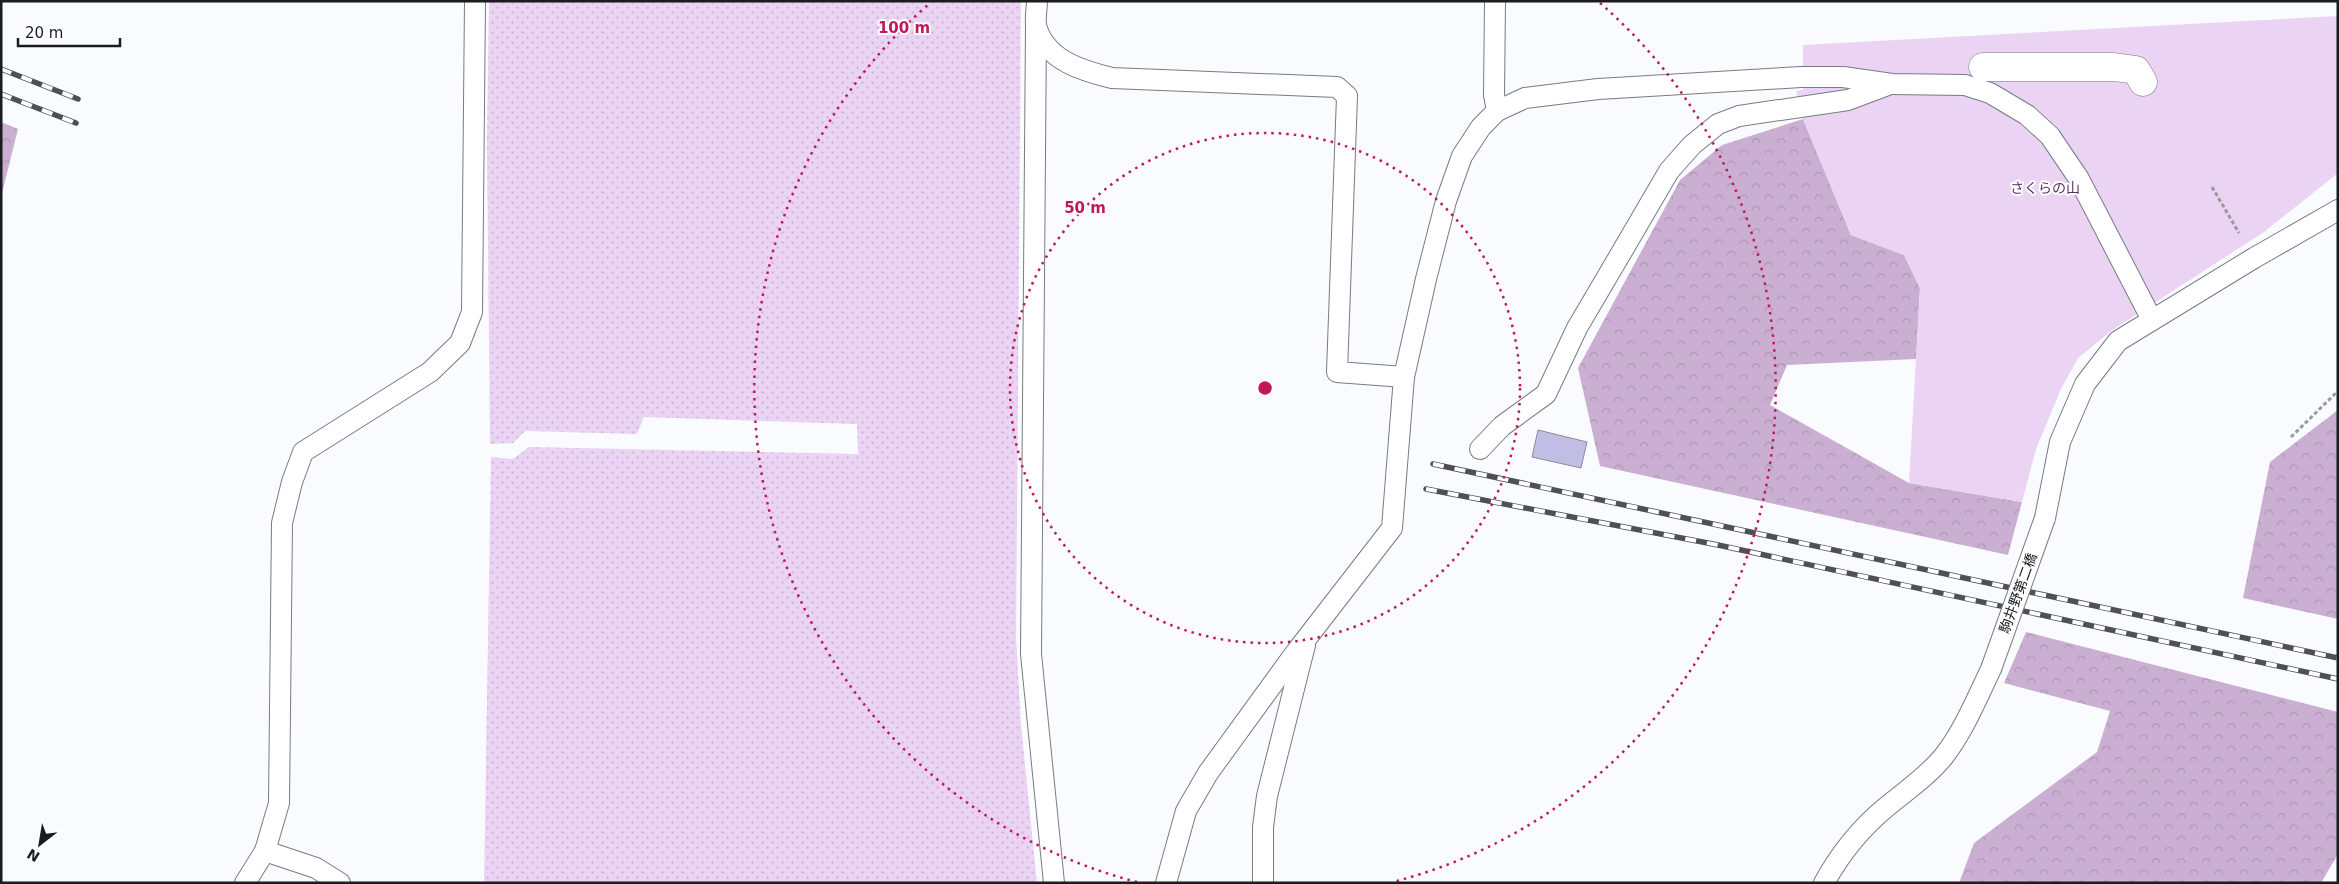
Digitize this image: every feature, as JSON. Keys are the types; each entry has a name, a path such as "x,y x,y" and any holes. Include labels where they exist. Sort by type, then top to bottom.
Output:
{"street":[{"path":"1983,66 2114,67 2136,70 2143,82"}],"lane":[{"path":"245,883 265,851 280,803 282,523 292,482 303,452 430,372 460,343 472,312 475,1"},
{"path":"1037,1 1031,654 1054,883"},
{"path":"1495,1 1494,95 1497,111"},
{"path":"1036,28 1052,52 1077,69 1112,78 1337,86 1348,96 1337,372 1404,377"},
{"path":"1166,883 1186,811 1208,773 1307,638 1392,528 1404,377 1446,201 1462,156 1481,127 1497,111 1525,98 1607,89 1801,77 1843,78 1892,84 1965,85 1990,92 2032,120 2050,136 2079,179 2152,320"},
{"path":"1480,449 1502,426 1546,394 1577,328 1612,268 1669,171 1692,145 1718,124 1739,116 1848,100 1892,84"},
{"name":"駒井野第二橋","path":"1824,883 1850,842 1885,808 1917,783 1944,756 1964,726 1991,669 2045,518 2060,442 2085,384 2118,341 2338,210"},
{"path":"1263,883 1263,827 1267,796 1307,638"},
{"path":"265,851 316,868 340,883"}],"path":[{"path":"2212,187 2239,233"},
{"path":"2291,437 2338,391"}],"green space":[{"path":"489,1 1021,1 1016,636 1021,725 1037,883 484,883 491,457 513,459 529,447 858,454 857,424 644,417 637,434 525,431 513,443 490,444 487,139"},
{"name":"さくらの山","path":"2338,16 2338,173 2264,232 2111,331 2078,358 2061,389 2036,449 2022,502 1909,483 1920,288 1904,255 1851,235 1803,119 1796,91 1803,90 1803,45"},
{"path":"1803,119 1851,235 1904,255 1920,288 1916,359 1787,365 1770,405 1909,483 2022,502 2008,555 1600,466 1578,368 1680,180 1722,145"},
{"path":"1,122 18,129 1,197"},
{"path":"2338,410 2338,619 2243,598 2270,462"},
{"path":"2026,632 2338,712 2338,854 2321,883 1959,883 1974,843 2097,752 2110,711 2004,683"}],"building":[{"path":"1538,430 1587,442 1581,468 1532,457"}],"railway":[{"path":"1,69 78,99"},
{"path":"1,94 76,123"},
{"path":"1433,464 2338,658"},
{"path":"1426,489 1718,545 2338,679"}]}
